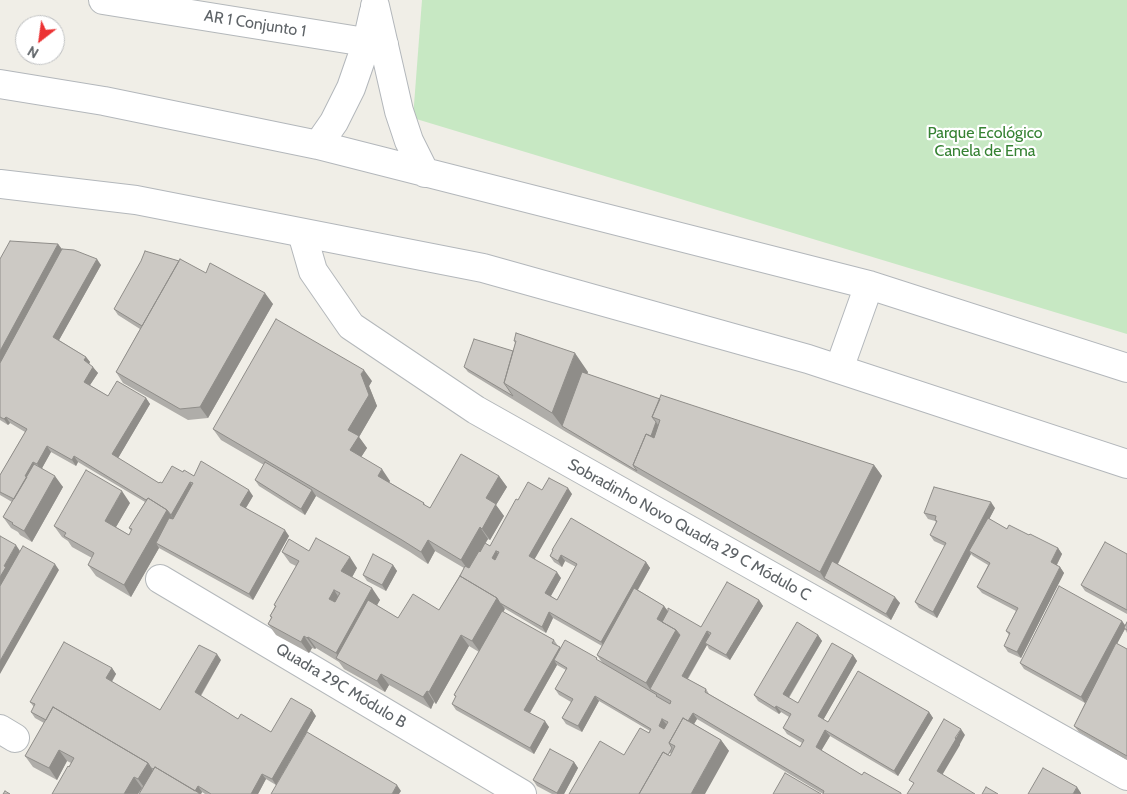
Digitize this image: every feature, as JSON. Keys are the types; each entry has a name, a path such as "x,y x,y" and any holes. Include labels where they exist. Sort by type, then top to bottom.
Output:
{"main road":[{"name":"AR 1 Conjunto 1","path":"118,1 375,44"},
{"path":"375,3 375,44 409,141 424,173"},
{"path":"318,145 334,122 375,44"},
{"path":"0,84 104,101 318,145 869,285 1127,368"},
{"path":"0,184 136,200 483,268 839,368 1127,464"},
{"name":"Sobradinho Novo Quadra 29 C Módulo C","path":"302,233 313,271 351,326 476,410 1127,776"},
{"path":"839,368 869,285"},
{"name":"Quadra 29C Módulo B","path":"160,579 522,794"}],"green space":[{"name":"Parque Ecológico Canela de Ema","path":"422,0 1127,0 1127,334 413,118"}],"building":[{"path":"10,241 58,244 0,351 0,259"},
{"path":"62,249 74,250 97,259 53,337 86,357 84,360 93,367 84,382 108,396 117,381 146,398 112,454 159,483 162,483 172,466 194,476 201,461 249,490 240,505 285,530 249,594 156,543 169,518 173,519 193,483 190,482 171,515 167,510 148,498 146,500 74,456 72,460 47,446 37,464 33,462 25,476 27,477 14,499 0,492 0,475 27,429 6,417 4,419 0,417 0,363"},
{"path":"145,251 179,261 142,326 114,309"},
{"path":"180,259 206,273 210,263 265,293 200,407 180,409 116,372"},
{"path":"276,319 364,370 361,374 369,395 348,430 359,436 350,450 382,469 378,476 430,508 461,454 499,476 486,498 496,504 461,560 428,540 421,552 213,429"},
{"path":"516,333 575,353 552,413 504,383 516,341 514,341"},
{"path":"474,339 513,351 504,383 513,396 464,367"},
{"path":"582,372 660,399 652,417 656,422 651,436 646,434 633,465 637,471 562,426"},
{"path":"661,395 874,465 820,572 633,465 646,434 654,438 660,420 652,417"},
{"path":"265,462 312,490 301,509 255,480"},
{"path":"34,464 55,476 24,531 3,517"},
{"path":"86,470 122,491 105,521 129,535 132,529 129,528 148,498 167,510 124,585 88,565 94,553 64,536 66,533 54,526"},
{"path":"549,478 568,488 529,556 557,572 545,593 557,600 577,564 561,555 558,561 550,556 571,518 646,562 601,642 549,612 542,627 500,603 497,598 460,576 465,566 469,568 485,543 490,546 516,499 518,500 528,482 542,490","holes":["496,551 499,552 495,560 492,558"]},
{"path":"934,487 991,502 933,612 915,602 946,543 930,535 937,521 935,520 936,516 924,513"},
{"path":"988,518 1007,529 1009,525 1058,548 1051,562 1060,567 1017,652 1004,646 1010,633 1006,631 1018,608 977,587 990,563 969,551"},
{"path":"0,536 16,545 0,577"},
{"path":"316,538 350,557 341,571 372,588 336,653 308,637 304,636 301,642 268,624 276,606 274,605 299,561 282,552 289,539 309,551","holes":["334,590 340,593 335,602 329,599"]},
{"path":"1105,542 1127,554 1127,610 1081,585"},
{"path":"23,546 55,564 0,661 0,586"},
{"path":"373,554 393,565 382,585 363,575"},
{"path":"832,561 895,597 886,614 824,578"},
{"path":"460,576 497,598 472,641 461,635 429,692 427,691 423,697 381,674 377,681 336,658 368,600 398,618 413,594 439,610"},
{"path":"727,582 759,600 726,655 705,643 711,633 707,631 682,676 706,689 705,692 800,747 804,740 783,728 791,714 776,706 775,708 754,695 797,622 818,635 783,694 798,703 832,643 853,655 818,716 828,722 858,671 929,712 894,771 825,730 816,747 862,775 864,772 901,794 823,794 824,791 693,713 688,721 683,718 669,743 672,748 668,755 663,752 639,794 569,794 600,741 624,755 640,728 649,733 651,729 595,696 578,726 562,718 573,699 555,689 567,668 554,660 565,640 670,704 671,701 650,689 680,635 676,630 662,622 668,608 701,627","holes":["662,719 668,722 664,729 659,726"]},
{"path":"1059,586 1122,621 1081,697 1020,663"},
{"path":"634,588 664,606 657,619 676,630 646,683 597,655"},
{"path":"502,611 554,640 552,643 560,647 524,710 545,721 530,748 452,704 456,696 454,695"},
{"path":"64,642 112,668 106,678 160,710 199,645 217,654 195,692 238,719 241,714 271,732 291,698 312,710 272,779 262,774 251,794 211,794 198,786 195,791 155,767 151,768 148,763 53,707 46,720 31,712 35,704 30,702"},
{"path":"1116,643 1127,649 1127,756 1074,726"},
{"path":"53,707 148,763 138,779 134,777 124,794 52,794 74,758 59,750 49,768 25,756"},
{"path":"683,718 721,740 691,794 639,794 663,752 670,756 675,746 669,743"},
{"path":"944,719 961,729 937,771 975,794 907,794 914,783 909,780"},
{"path":"307,732 397,785 392,794 271,794"},
{"path":"550,749 574,762 557,793 533,780"},
{"path":"155,767 199,793 199,794 139,794"},
{"path":"1043,768 1077,787 1073,794 1028,794"},
{"path":"785,773 821,794 773,794"},
{"path":"986,787 998,794 982,794"}]}
